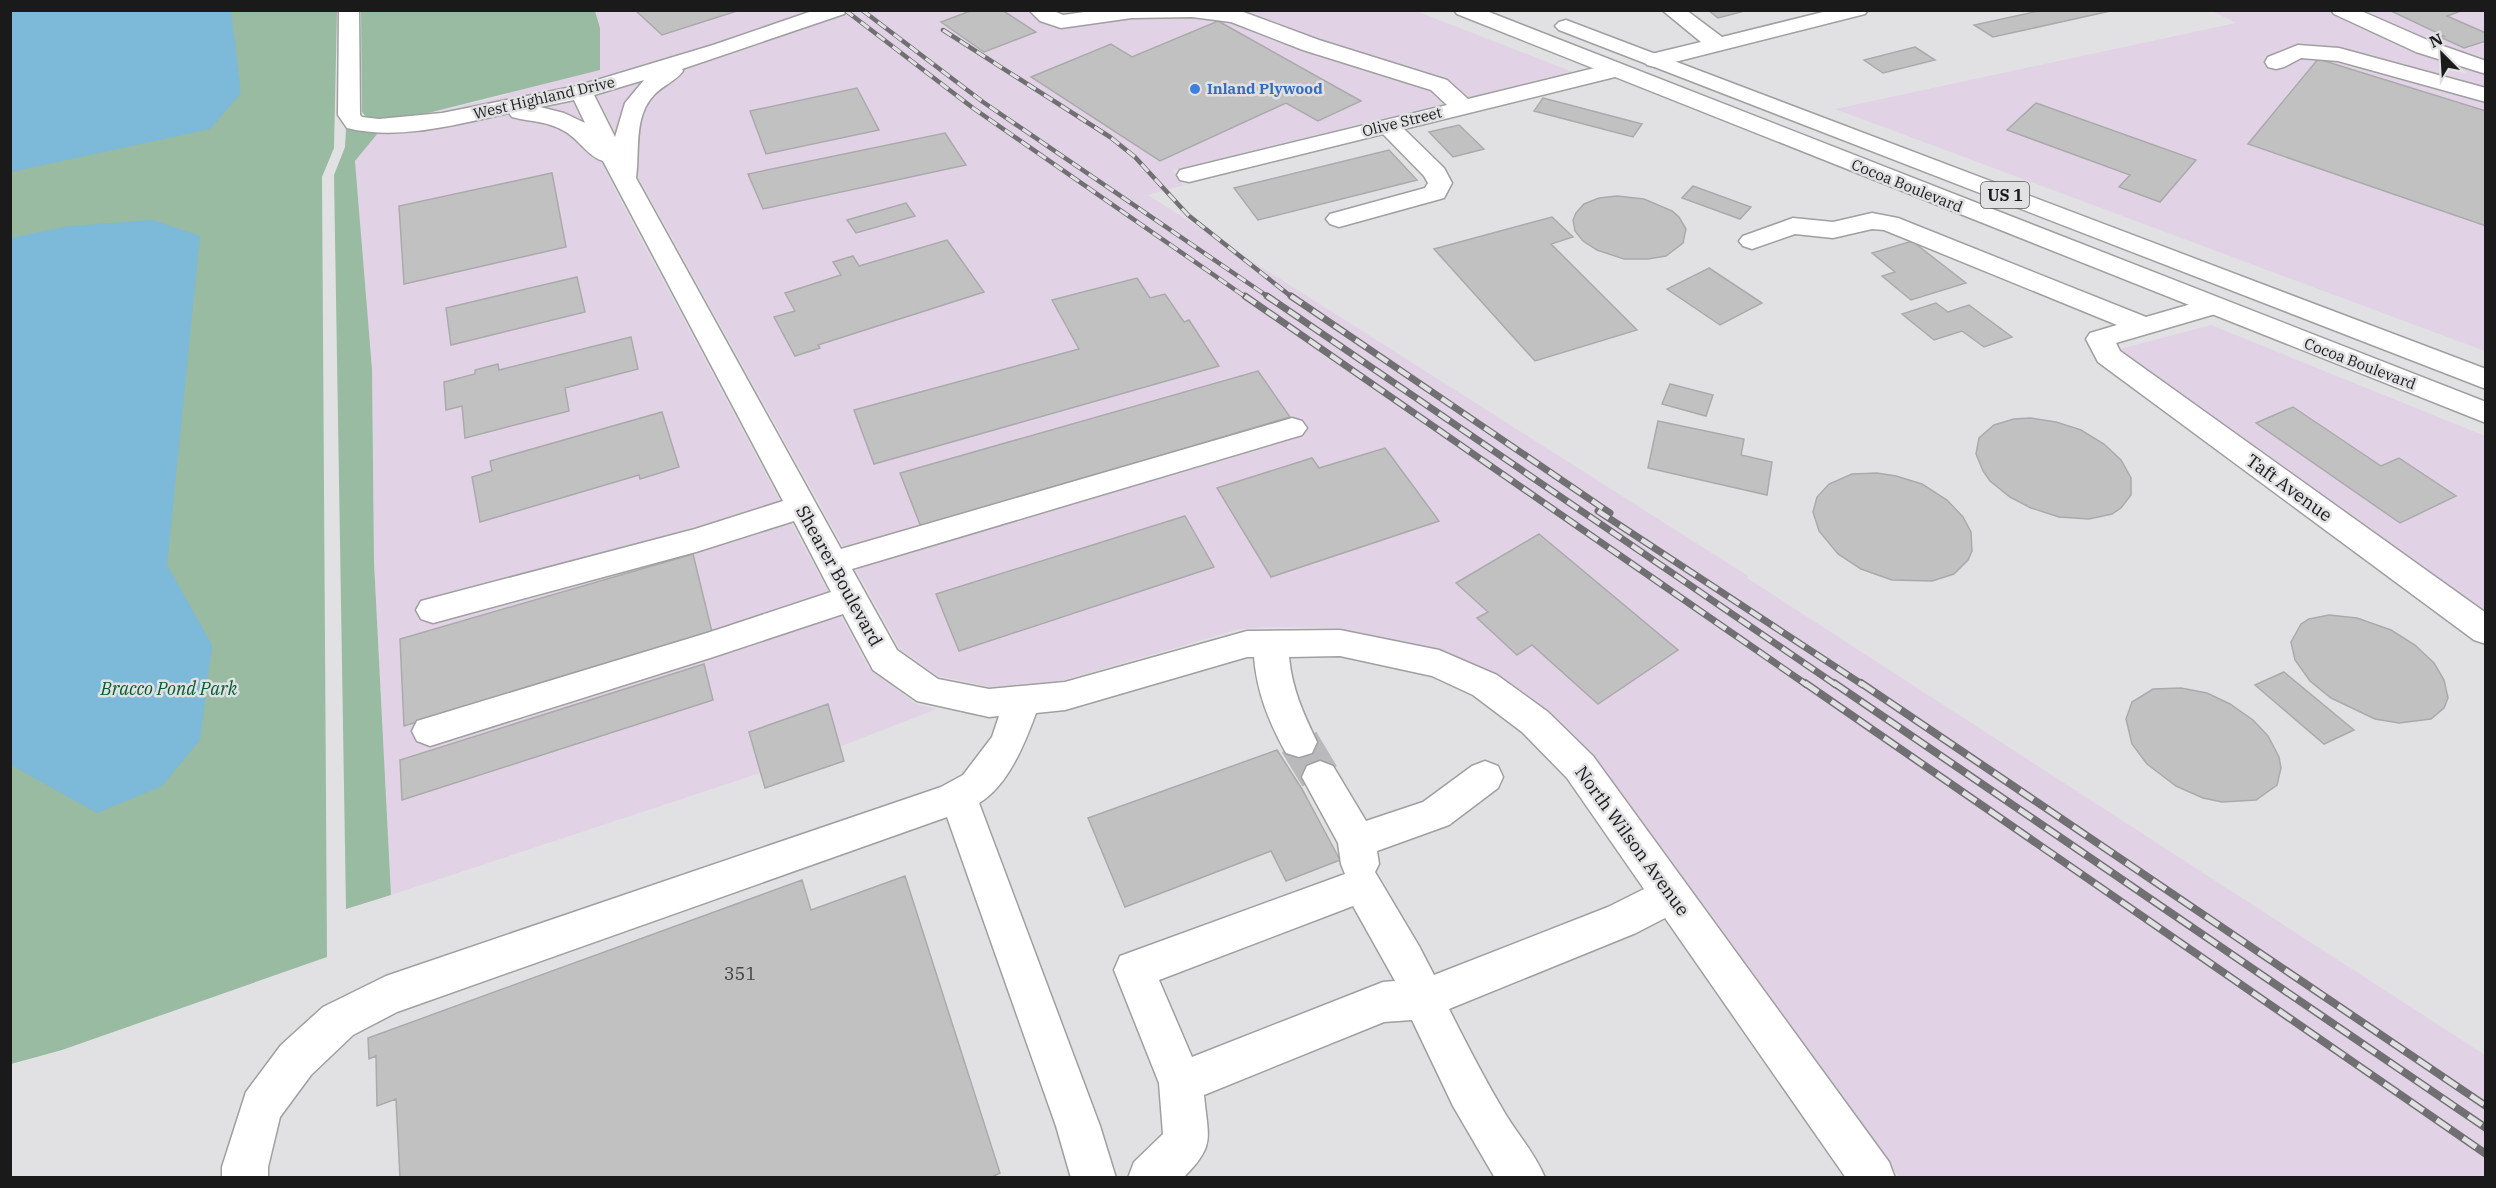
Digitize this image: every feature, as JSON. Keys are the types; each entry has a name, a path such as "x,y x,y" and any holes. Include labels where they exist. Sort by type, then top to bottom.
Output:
{"street":[{"name":"West Highland Drive","path":"350,10 350,115 355,123 379,126 442,120 581,92 721,51 837,10"},
{"path":"1039,10 1047,17 1061,22 1132,12 1192,11 1235,16 1311,45 1439,85 1463,107"},
{"name":"Cocoa Boulevard","path":"1464,10 2486,413"},
{"path":"1492,10 1606,54 1636,61 1655,60 1858,10"},
{"name":"Cocoa Boulevard","path":"1524,10 2486,380"},
{"path":"1672,10 1719,45"},
{"path":"2341,10 2424,47 2486,68"},
{"path":"624,179 627,122 638,98 661,77 721,51"},
{"path":"2276,62 2298,51 2339,54 2486,95"},
{"path":"1615,70 1637,69 1663,73 1866,151 1952,175"},
{"name":"Olive Street","path":"1189,175 1615,70"},
{"name":"Shearer Boulevard","path":"581,92 624,179 885,660 929,691 989,703 1065,696 1247,644 1282,643"},
{"name":"Shearer Boulevard","path":"442,120 502,112 533,112 557,117 574,126 600,149 624,179"},
{"path":"1339,219 1435,193 1440,183 1435,173 1388,126"},
{"path":"1752,241 1793,226 1833,230 1872,221 1889,223 2144,326 2212,306"},
{"name":"Taft Avenue","path":"2144,326 2100,339 2108,356 2486,631"},
{"path":"833,563 1292,428"},
{"path":"433,610 696,540 802,507"},
{"path":"430,731 710,645 851,598"},
{"path":"1282,643 1273,678 1283,717 1299,742"},
{"name":"North Wilson Avenue","path":"1282,643 1340,643 1439,664 1485,686 1534,722 1580,766 1873,1178"},
{"path":"245,1178 245,1167 261,1107 296,1060 338,1021 387,996 958,796 976,786 1007,744 1023,700"},
{"path":"1320,777 1357,841 1362,885 1406,959 1450,1057 1478,1111 1523,1178"},
{"path":"1357,841 1436,814 1485,777"},
{"path":"958,796 1078,1126 1094,1178"},
{"path":"1150,1178 1186,1143 1181,1083 1134,970 1362,885"},
{"path":"1181,1083 1383,1002 1424,999 1622,920 1671,895"}],"shaded area":[{"path":"856,10 1416,11 1573,72 1173,170 1183,185 1203,180 1148,195 1748,576 1747,578 2485,1055 2485,1177 1899,1177 1597,760 1548,713 1496,674 1446,651 1338,628 1240,629 1061,681 991,687 938,676 900,649 637,175 596,95 726,55"},
{"path":"595,11 819,11 579,86 420,115 506,95 600,28"},
{"path":"2212,11 2329,11 2485,73 2485,351 1835,109 2236,23"},
{"path":"2353,11 2485,11 2485,63 2429,43"},
{"path":"572,101 615,190 868,667 916,704 937,709 839,747 391,895 374,562 372,369 355,161 378,133 443,126"},
{"path":"2211,325 2485,436 2485,617 2123,355 2120,349"}],"green space":[{"name":"Bracco Pond Park","path":"11,11 337,11 334,148 322,177 327,957 62,1050 11,1064"},
{"path":"361,11 595,11 600,28 600,70 420,115 384,119 366,117 362,112"},
{"path":"346,129 378,133 355,161 372,369 374,562 391,895 346,909 334,175 345,147"}],"water":[{"path":"10,11 231,11 241,93 210,129 11,172"},
{"path":"153,220 200,236 167,565 212,645 200,740 162,786 97,813 11,765 11,238 69,226"}],"building":[{"path":"635,10 740,10 662,35"},
{"path":"973,10 1002,10 1036,32 984,52 941,22"},
{"path":"1708,10 1738,10 1741,12 1718,18"},
{"path":"2043,10 2115,10 1993,37 1974,25"},
{"path":"2389,10 2455,10 2458,12 2447,16 2486,33 2486,41 2464,48"},
{"name":"Inland Plywood","path":"1218,21 1361,101 1318,121 1286,103 1160,161 1031,77 1111,44 1132,57"},
{"path":"1915,47 1935,60 1883,73 1864,60"},
{"path":"2318,59 2486,111 2486,226 2248,144"},
{"path":"857,88 879,130 766,154 750,111"},
{"path":"1543,98 1642,124 1633,137 1534,111"},
{"path":"2036,103 2196,160 2160,202 2119,187 2130,175 2007,130"},
{"path":"1459,125 1484,149 1453,157 1429,132"},
{"path":"945,133 966,165 763,209 748,174"},
{"path":"1389,150 1417,180 1258,220 1234,188"},
{"path":"552,173 566,247 404,284 399,206"},
{"path":"1693,186 1751,207 1740,219 1682,198"},
{"path":"1617,196 1644,199 1672,211 1679,217 1686,229 1683,243 1666,256 1624,259 1597,250 1583,241 1575,231 1573,220 1576,213 1584,204 1599,198"},
{"path":"906,203 915,216 856,233 847,220"},
{"path":"1552,217 1573,237 1551,244 1637,330 1535,361 1434,249"},
{"path":"947,240 984,292 818,345 820,348 795,356 774,317 795,311 785,293 841,275 833,262 853,256 859,266"},
{"path":"1912,241 1966,283 1911,300 1882,276 1895,272 1872,253"},
{"path":"1709,268 1762,303 1720,325 1667,289"},
{"path":"577,277 585,312 451,345 446,308"},
{"path":"1137,278 1150,298 1165,294 1184,322 1189,320 1219,366 874,464 854,410 1079,349 1052,300"},
{"path":"1936,303 1948,312 1969,305 2012,337 1984,347 1962,331 1934,340 1902,314"},
{"path":"631,337 638,369 565,388 569,411 465,438 462,406 446,410 444,382 475,374 475,370 498,364 499,370"},
{"path":"1258,371 1290,417 921,527 900,473"},
{"path":"1670,384 1713,395 1706,416 1662,404"},
{"path":"2293,407 2381,466 2399,458 2456,496 2400,523 2256,423"},
{"path":"662,412 679,467 640,479 639,475 480,522 472,477 492,471 490,461"},
{"path":"2030,418 2056,422 2081,430 2104,444 2121,460 2131,478 2131,495 2121,508 2112,514 2089,519 2059,517 2031,508 2010,497 1990,481 1976,454 1979,438 1994,425 2014,419"},
{"path":"1658,421 1744,439 1741,455 1772,462 1767,495 1648,468"},
{"path":"1385,448 1439,521 1271,577 1217,488 1312,458 1319,468"},
{"path":"1877,473 1922,484 1947,500 1963,517 1971,532 1972,551 1968,560 1954,574 1932,581 1892,580 1861,569 1838,554 1819,531 1813,512 1817,497 1829,484 1852,474"},
{"path":"1185,516 1214,567 959,651 936,594"},
{"path":"1539,534 1678,650 1598,704 1532,645 1517,655 1477,618 1488,612 1456,583"},
{"path":"693,554 712,632 404,726 400,639"},
{"path":"2329,615 2357,618 2391,630 2415,645 2434,663 2444,680 2448,698 2444,708 2431,719 2399,723 2375,719 2331,698 2310,681 2295,660 2291,642 2301,624 2309,619"},
{"path":"704,664 713,700 402,800 400,760"},
{"path":"2284,672 2354,730 2324,744 2255,685"},
{"path":"2181,688 2207,693 2230,704 2253,720 2268,736 2279,757 2281,768 2277,785 2256,800 2222,802 2203,798 2176,786 2147,764 2132,744 2126,719 2132,702 2153,689"},
{"path":"828,704 844,761 765,788 749,732"},
{"path":"1277,750 1302,789 1340,860 1286,881 1271,851 1125,907 1088,818"},
{"path":"905,876 1000,1173 990,1178 400,1178 396,1099 377,1106 376,1056 369,1059 368,1038 802,880 811,910"}],"tunnel":[{"path":"1299,742 1320,777"}],"railway":[{"path":"845,10 973,108 1247,298"},
{"path":"862,10 983,102 1270,298"},
{"path":"943,30 1110,137 1135,157 1188,215 1293,298"},
{"path":"1245,296 1807,685"},
{"path":"1267,296 1836,685"},
{"path":"1291,296 1610,513"},
{"path":"1598,511 1863,685"},
{"path":"1805,683 2486,1154"},
{"path":"1834,683 2486,1128"},
{"path":"1861,683 2486,1106"}],"place":[{"name":"Inland Plywood","path":"1195,89"}]}
